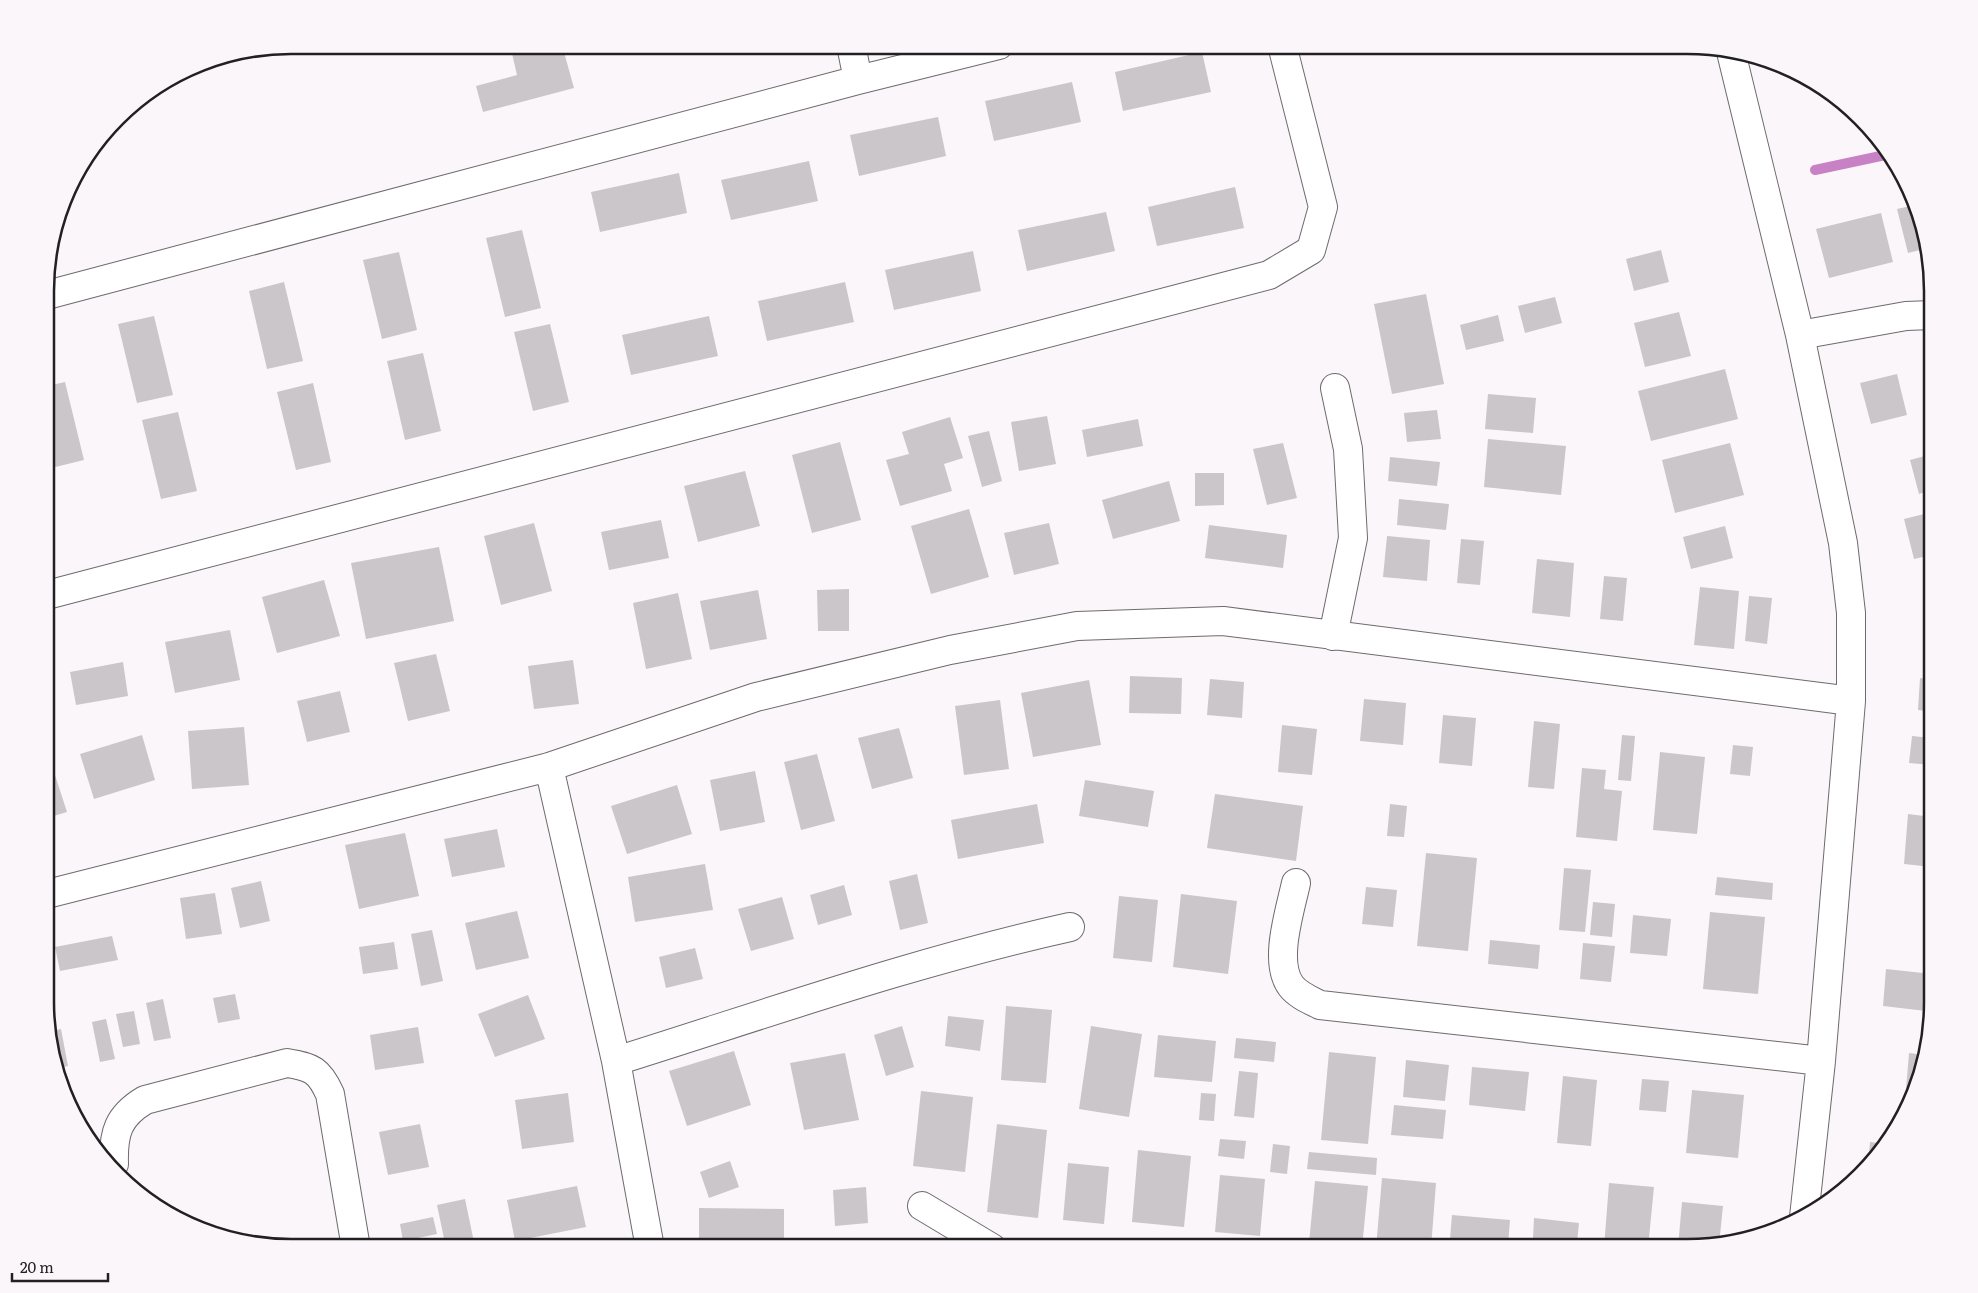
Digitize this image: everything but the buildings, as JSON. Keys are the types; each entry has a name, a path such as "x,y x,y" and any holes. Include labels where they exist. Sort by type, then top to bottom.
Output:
{"street":[{"path":"853,54 858,80"},
{"path":"54,293 858,80 963,54"},
{"path":"54,593 1269,275 1311,250 1323,207 1284,54"},
{"path":"1733,58 1800,335 1843,542 1851,613 1851,701 1821,1061 1805,1207"},
{"path":"1800,335 1906,316 1924,315"},
{"path":"1334,636 1353,538 1348,449 1335,388"},
{"path":"54,892 549,766 756,696 950,650 1077,626 1223,621 1851,701"},
{"path":"549,766 616,1061 648,1239"},
{"path":"1296,883 1283,951 1282,968 1291,986 1305,997 1320,1005 1821,1061"},
{"path":"616,1061 931,962 990,945 1070,927"},
{"path":"114,1159 114,1143 121,1123 129,1109 145,1100 287,1063 306,1066 322,1076 330,1094 354,1239"},
{"path":"922,1206 977,1239"}],"waterway":[{"path":"1815,170 1882,156"}]}
